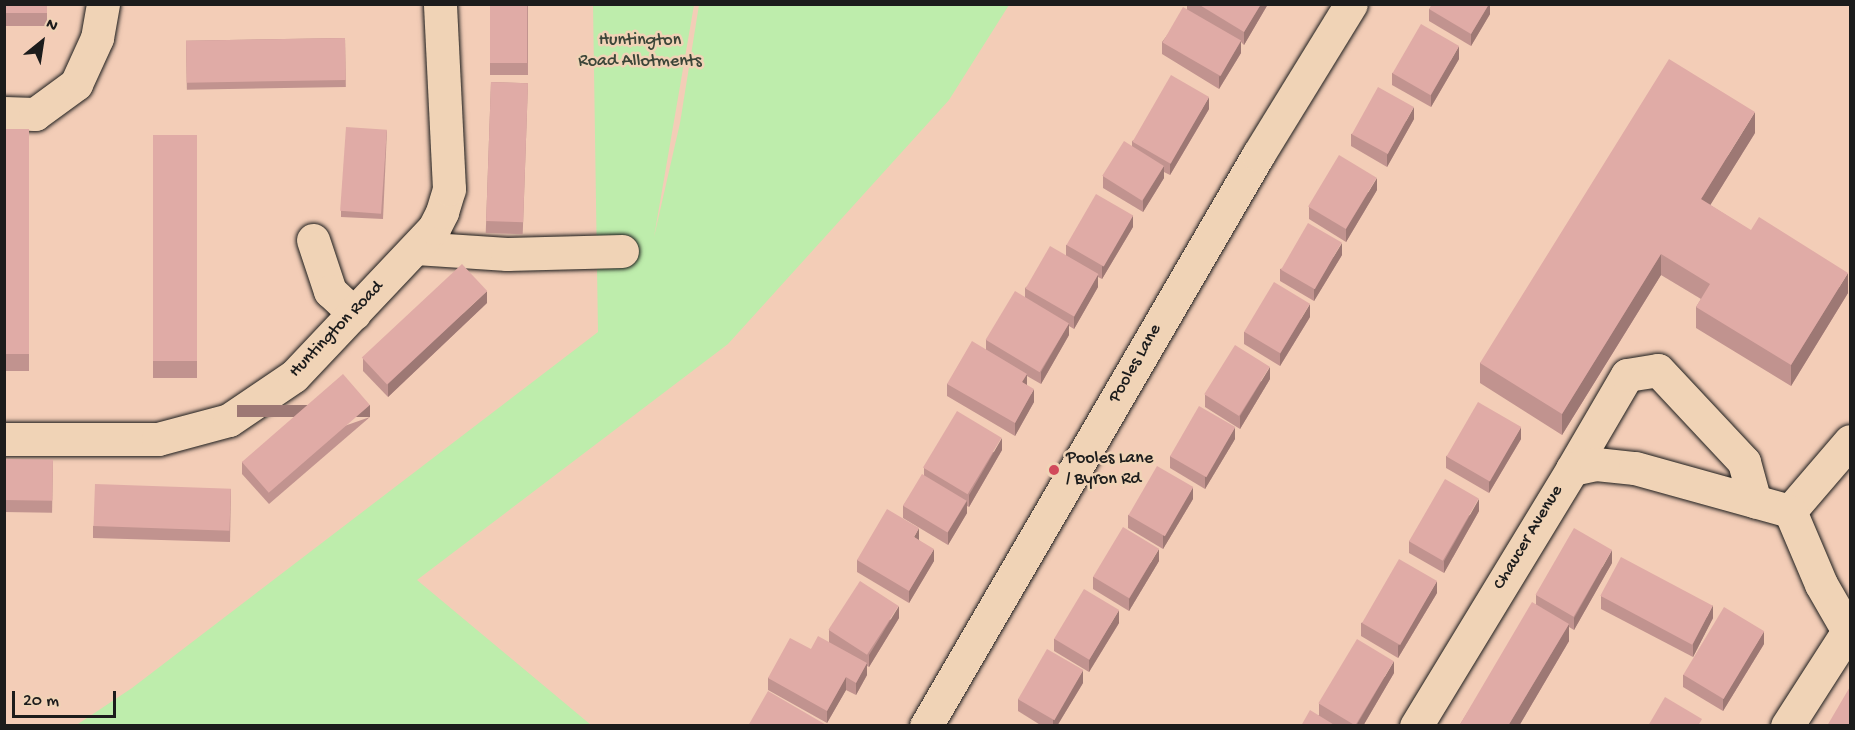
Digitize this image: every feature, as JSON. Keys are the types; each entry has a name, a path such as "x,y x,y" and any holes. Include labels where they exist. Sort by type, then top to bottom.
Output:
{"street":[{"path":"4,113 35,114 76,84 97,38 103,4"},
{"name":"Huntington Road","path":"4,440 158,439 229,420 294,376 434,228 448,189 440,4"},
{"name":"Pooles Lane","path":"926,726 1258,155 1351,4"},
{"path":"313,240 330,291 354,313"},
{"path":"416,248 507,254 622,251"},
{"path":"1572,469 1627,375 1658,370 1744,462 1755,502"},
{"path":"1787,726 1849,631 1821,584 1790,511 1851,441"},
{"name":"Chaucer Avenue","path":"1416,726 1572,469 1596,464 1635,468 1790,511"}],"green space":[{"name":"Huntington Road Allotments","path":"593,5 694,5 654,237 680,123 699,5 1009,5 949,100 728,344 417,580 591,725 75,726 132,688 598,332"}],"building":[{"path":"6,4 47,4 47,13 6,13"},
{"path":"490,4 527,4 527,63 490,63"},
{"path":"1198,4 1261,4 1244,32"},
{"path":"1432,4 1489,4 1471,34 1429,9"},
{"path":"1183,7 1241,40 1221,76 1162,43"},
{"path":"1421,24 1459,46 1431,95 1392,73"},
{"path":"345,38 346,80 187,83 186,41"},
{"path":"1669,59 1755,112 1701,199 1751,230 1759,217 1848,273 1791,365 1696,307 1710,284 1661,254 1562,414 1480,363"},
{"path":"1171,75 1209,97 1171,164 1132,142"},
{"path":"491,82 528,83 523,222 486,221"},
{"path":"1378,87 1414,107 1388,154 1352,134"},
{"path":"346,127 387,130 381,214 340,211"},
{"path":"4,129 29,129 29,354 4,354"},
{"path":"153,135 197,135 197,361 153,361"},
{"path":"1124,141 1164,166 1142,201 1102,176"},
{"path":"1339,155 1377,178 1346,229 1308,206"},
{"path":"1096,194 1133,216 1104,267 1066,245"},
{"path":"1308,223 1342,242 1315,289 1281,270"},
{"path":"1050,246 1098,274 1074,316 1026,288"},
{"path":"462,264 487,291 387,384 362,357"},
{"path":"1274,282 1310,304 1280,353 1244,332"},
{"path":"1015,291 1069,323 1040,372 986,340"},
{"path":"972,341 1027,374 1022,382 1034,389 1015,423 947,384"},
{"path":"1235,345 1270,367 1239,416 1204,394"},
{"path":"343,374 370,405 269,493 242,462"},
{"path":"1478,402 1521,427 1490,482 1446,457"},
{"path":"1199,406 1235,427 1206,477 1170,456"},
{"path":"957,411 1002,438 968,494 923,468"},
{"path":"4,459 53,460 52,501 4,500"},
{"path":"1157,466 1193,487 1165,536 1128,515"},
{"path":"922,474 967,501 948,532 903,506"},
{"path":"1445,479 1479,498 1443,561 1409,541"},
{"path":"95,484 231,489 229,531 94,526"},
{"path":"887,509 919,528 914,537 934,549 909,591 857,560"},
{"path":"1123,527 1159,549 1129,598 1093,577"},
{"path":"1574,528 1612,550 1574,617 1536,595"},
{"path":"1621,557 1713,606 1692,645 1600,596"},
{"path":"1399,559 1437,581 1400,645 1362,623"},
{"path":"860,581 899,606 867,655 828,630"},
{"path":"1084,589 1119,610 1089,660 1054,639"},
{"path":"1532,602 1569,624 1508,726 1459,726"},
{"path":"1724,607 1764,631 1724,699 1683,675"},
{"path":"818,636 867,663 856,683 846,677 827,711 768,678 790,638 811,649"},
{"path":"1357,639 1394,661 1355,725 1318,703"},
{"path":"1047,649 1083,670 1054,720 1018,699"},
{"path":"1851,685 1851,726 1827,726"},
{"path":"768,691 828,726 748,726"},
{"path":"1665,697 1702,719 1698,726 1648,726"},
{"path":"1310,710 1336,726 1301,726"}],"place":[{"name":"Pooles Lane / Byron Rd","path":"1054,470"}]}
